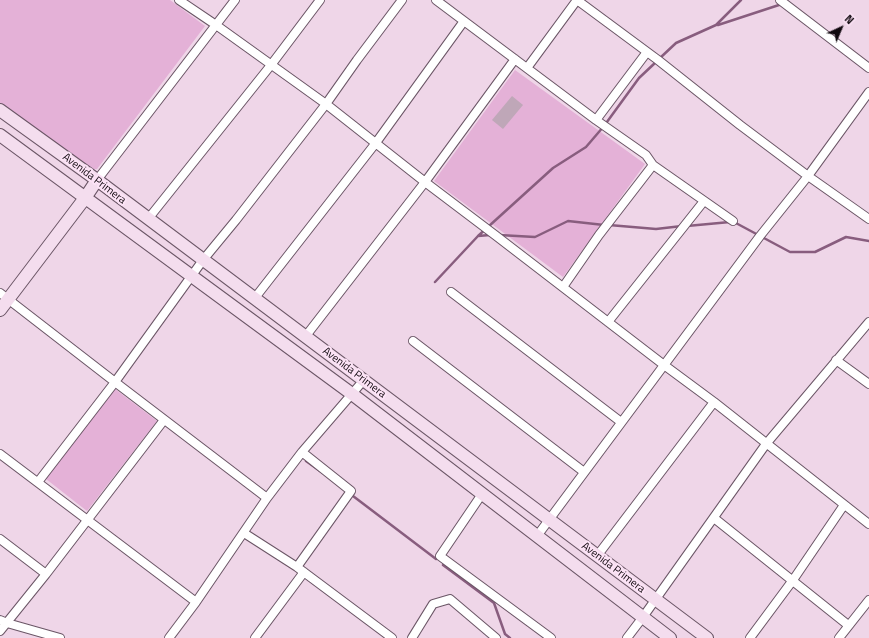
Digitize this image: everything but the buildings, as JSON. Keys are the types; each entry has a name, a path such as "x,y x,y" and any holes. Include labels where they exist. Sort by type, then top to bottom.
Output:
{"main road":[{"name":"Avenida Primera","path":"0,110 97,180 707,638"},
{"name":"Avenida Primera","path":"0,135 352,394 670,638"},
{"path":"0,310 4,296 85,198 97,180"}],"street":[{"path":"179,0 216,24 326,104 375,144 496,234 608,322 714,402 869,524"},
{"path":"97,180 235,0"},
{"path":"148,219 271,65 320,0"},
{"path":"38,482 115,382 203,260 326,104 402,0"},
{"path":"436,0 596,120 646,155 653,165 733,221"},
{"path":"527,68 577,0 647,52 740,125 869,219"},
{"path":"780,0 869,68"},
{"path":"254,299 375,144 464,21"},
{"path":"596,120 647,52"},
{"path":"305,337 425,182 515,59"},
{"path":"537,536 760,236 808,176 869,92"},
{"path":"563,287 599,236 653,165"},
{"path":"608,322 704,201"},
{"path":"452,292 621,422"},
{"path":"4,296 267,498"},
{"path":"627,638 766,444 869,322"},
{"path":"413,341 584,472"},
{"path":"836,360 869,384"},
{"path":"169,638 196,602 267,498 302,452 363,381"},
{"path":"597,556 714,402"},
{"path":"0,630 2,621 46,574 164,420"},
{"path":"257,637 351,491 302,452"},
{"path":"0,454 196,602"},
{"path":"482,494 440,556 551,638"},
{"path":"750,638 794,580 844,505"},
{"path":"714,518 794,580 848,625"},
{"path":"244,533 301,570 392,638"},
{"path":"0,539 46,574"},
{"path":"412,638 433,604 450,599 496,638"},
{"path":"839,638 869,600"},
{"path":"2,621 60,638"}],"shaded area":[{"path":"0,0 170,0 205,26 97,169 88,170 0,107"},
{"path":"515,70 645,164 563,277 434,181"},
{"path":"115,389 157,421 87,511 46,479"}],"waterway":[{"path":"660,58 676,43 716,25 741,0"},
{"path":"718,25 782,4"},
{"path":"478,236 553,168 586,147 604,126 639,78 656,62"},
{"path":"499,235 535,237 568,221 604,225"},
{"path":"687,226 730,222"},
{"path":"734,222 790,252 815,252 846,237 869,241"},
{"path":"609,225 656,229 682,226"},
{"path":"435,282 478,236 490,235"},
{"path":"306,461 320,471"},
{"path":"353,496 436,559"},
{"path":"443,565 494,603 505,634 510,638"}]}
